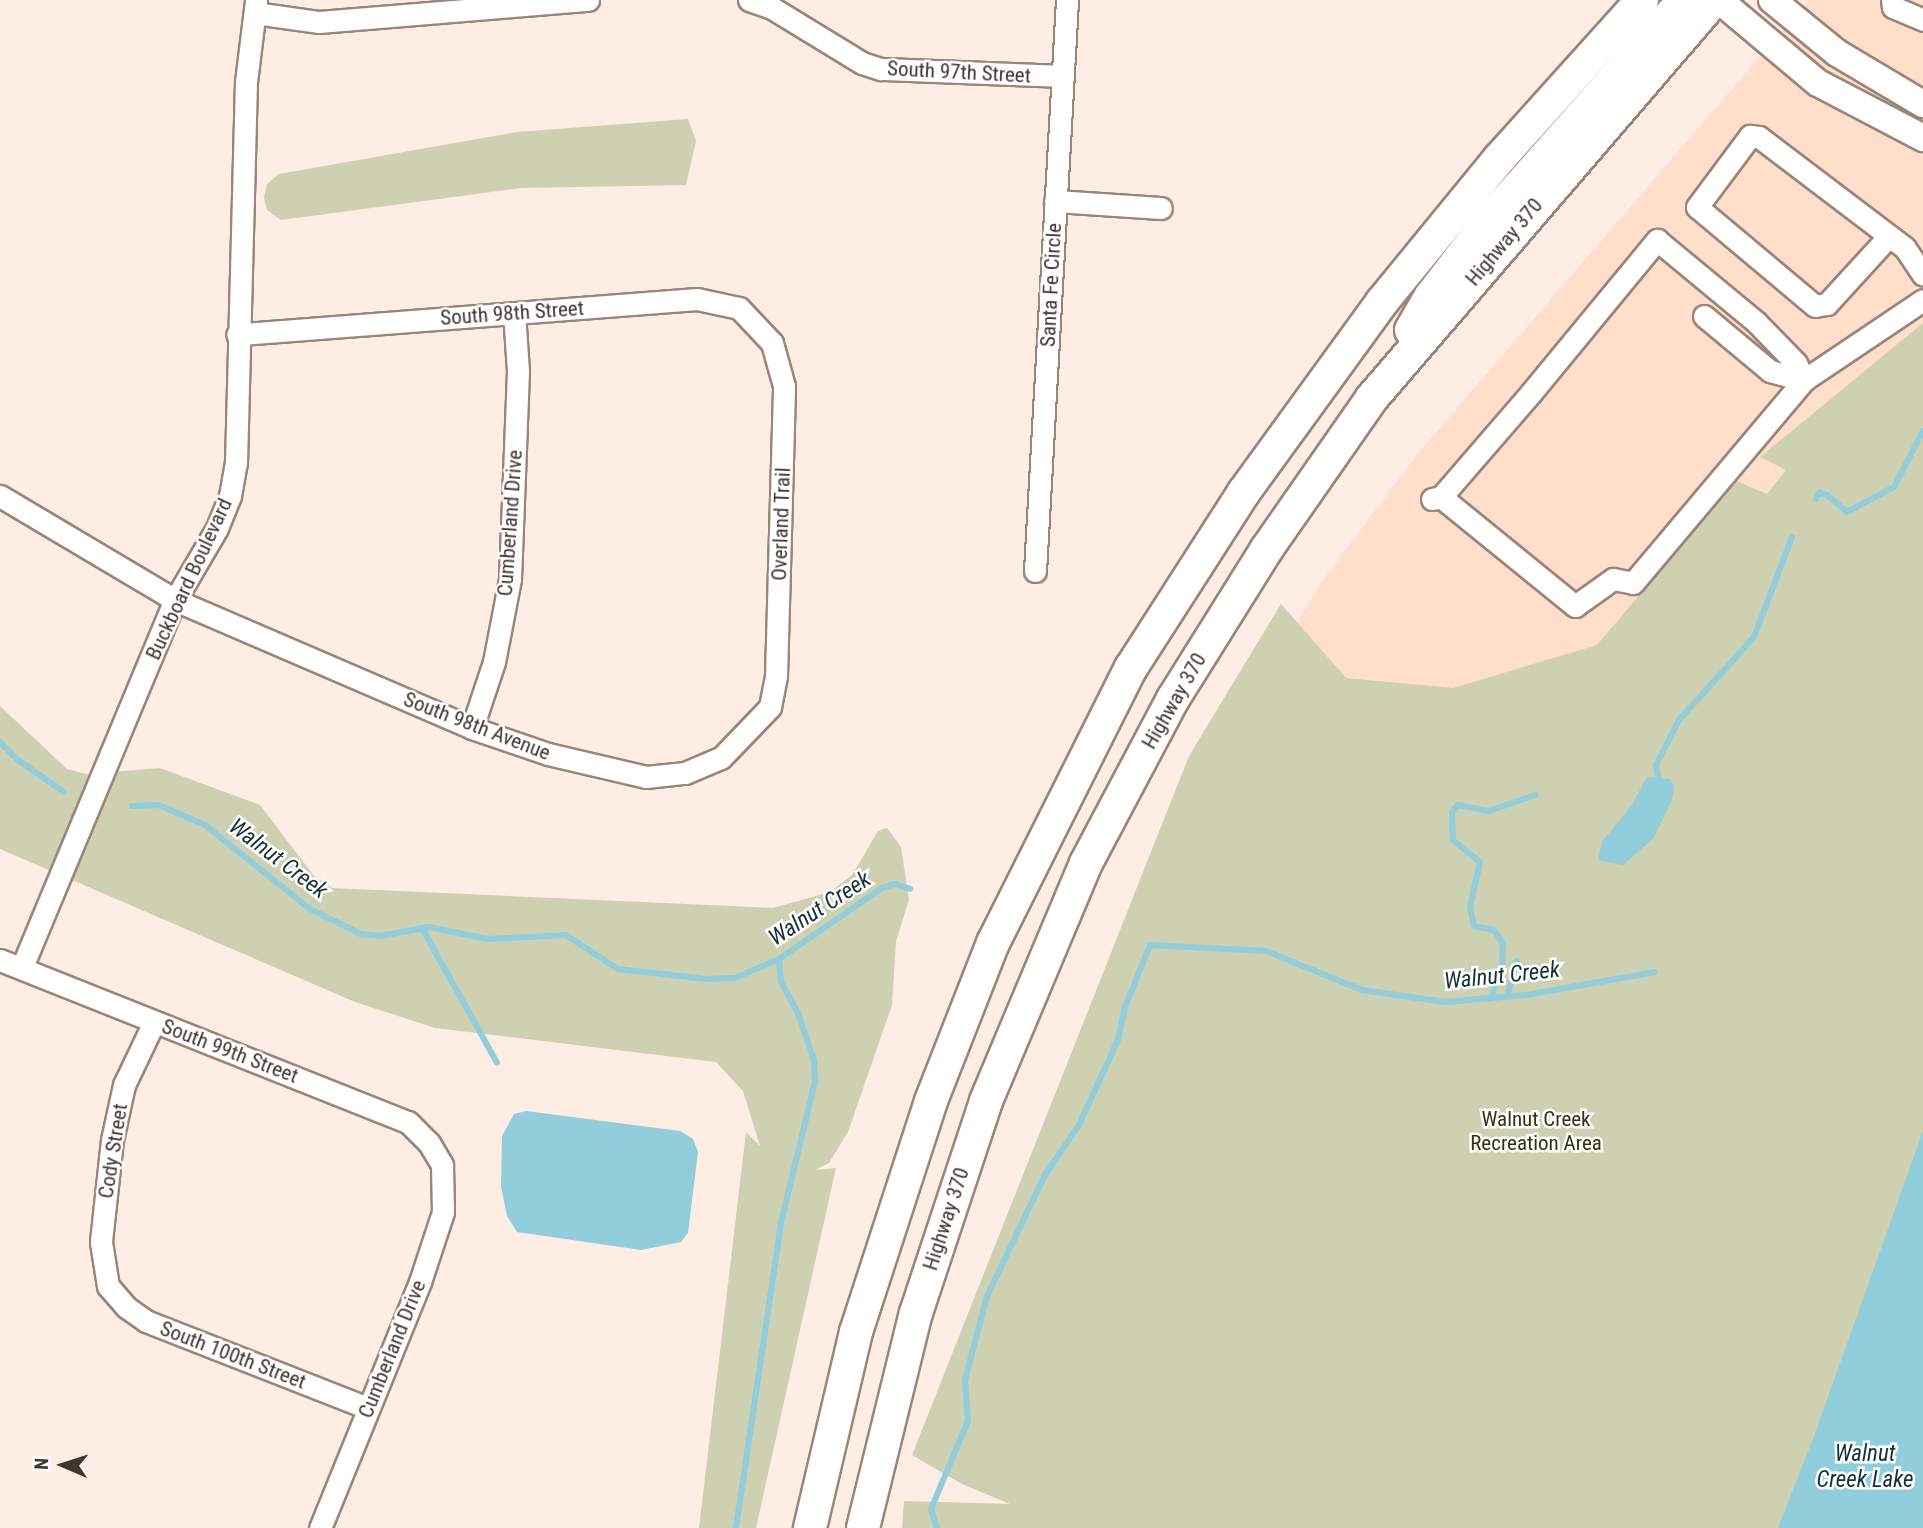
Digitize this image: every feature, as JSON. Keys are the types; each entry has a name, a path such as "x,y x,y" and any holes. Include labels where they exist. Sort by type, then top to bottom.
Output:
{"highway":[{"path":"798,1528 825,1450 890,1221 956,1034 1045,834 1131,668 1244,492 1382,302 1499,159 1642,0"},
{"path":"1373,398 1430,296 1482,230 1684,0"},
{"name":"Highway 370","path":"863,1528 916,1313 954,1193 1021,1012 1086,863 1219,622 1373,398 1714,0"},
{"path":"832,1528 843,1384"},
{"path":"810,1528 825,1450"}],"main road":[{"path":"1719,0 1818,83 1923,138"},
{"path":"1772,0 1837,53 1923,104"}],"street":[{"path":"255,6 319,22 588,0"},
{"name":"South 97th Street","path":"749,0 772,8 862,63 881,69 1060,76"},
{"name":"Santa Fe Circle","path":"1035,571 1060,76 1067,0"},
{"path":"1892,0 1893,7 1923,20"},
{"name":"Buckboard Boulevard","path":"22,967 175,600 217,528 230,496 236,463 237,334 246,82 255,6"},
{"path":"1889,236 1827,304 1815,306 1696,207 1750,136 1759,137 1905,248 1923,275"},
{"path":"1055,201 1161,208"},
{"path":"1804,380 1796,363 1756,322 1657,240 1437,498 1575,606 1613,579 1633,583 1804,380 1923,300"},
{"name":"South 98th Street","path":"237,334 697,299 739,308 772,343"},
{"name":"Cumberland Drive","path":"472,728 494,662 510,579 518,370 514,313"},
{"path":"1704,316 1770,370 1804,380"},
{"name":"Overland Trail","path":"770,706 776,676 784,386 772,343"},
{"name":"South 98th Avenue","path":"0,496 175,600 472,728 548,754 646,778 685,773 721,758 770,706"},
{"name":"South 99th Street","path":"0,960 408,1122 429,1143 442,1165"},
{"name":"Cody Street","path":"108,1286 102,1242 112,1140 124,1085 155,1022"},
{"name":"Cumberland Drive","path":"320,1528 443,1212 442,1165"},
{"name":"South 100th Street","path":"108,1286 125,1307 146,1321 368,1408"}],"shaded area":[{"path":"1809,0 1923,0 1923,358 1629,667 1238,717 1324,579 1420,451"}],"green space":[{"path":"688,119 696,141 686,185 521,188 281,220 267,210 264,198 267,184 279,174 517,132"},
{"name":"Walnut Creek Recreation Area","path":"1923,323 1923,1528 902,1528 904,1501 1010,1504 962,1484 912,1455 1189,756 1281,604 1346,678 1453,688 1597,645 1736,481 1767,494 1786,470 1760,457"},
{"path":"0,706 67,769 86,774 160,768 260,805 314,876 332,888 773,908 830,892 852,875 878,831 887,828 901,847 909,900 896,941 892,1005 848,1132 829,1163 815,1170 836,1168 756,1528 699,1528 746,1132 760,1146 743,1091 716,1062 435,1028 355,1002 0,849"}],"water":[{"path":"1647,777 1669,779 1674,785 1672,800 1653,839 1623,865 1598,860 1602,842 1631,806"},
{"path":"526,1111 680,1131 693,1139 698,1152 688,1233 681,1242 641,1250 517,1232 507,1216 501,1187 502,1136 514,1114"},
{"name":"Walnut Creek Lake","path":"1923,1131 1923,1528 1778,1528 1814,1436"}],"waterway":[{"path":"1816,499 1819,493 1827,495 1847,512 1894,487 1923,431"},
{"path":"1658,776 1656,765 1679,720 1754,637 1792,537"},
{"name":"Walnut Creek","path":"0,742 18,760 64,792"},
{"path":"1490,999 1502,970 1503,944 1494,930 1474,926 1470,907 1480,862 1453,840 1452,812 1458,805 1489,811 1535,795"},
{"name":"Walnut Creek","path":"132,806 159,805 205,825 310,909 361,934 381,936 429,927 488,939 566,935 618,969 706,979 735,978 779,959 882,888 895,884 910,889"},
{"path":"422,928 497,1063"},
{"path":"937,1528 931,1509 968,1421 965,1380 987,1296 1045,1175 1079,1125 1118,1040 1125,1007 1150,945 1266,951 1362,990 1445,1002 1526,995 1655,972"},
{"path":"736,1528 781,1223 815,1081 814,1060 798,1013 781,982 779,959"},
{"path":"1507,997 1517,961"}]}
